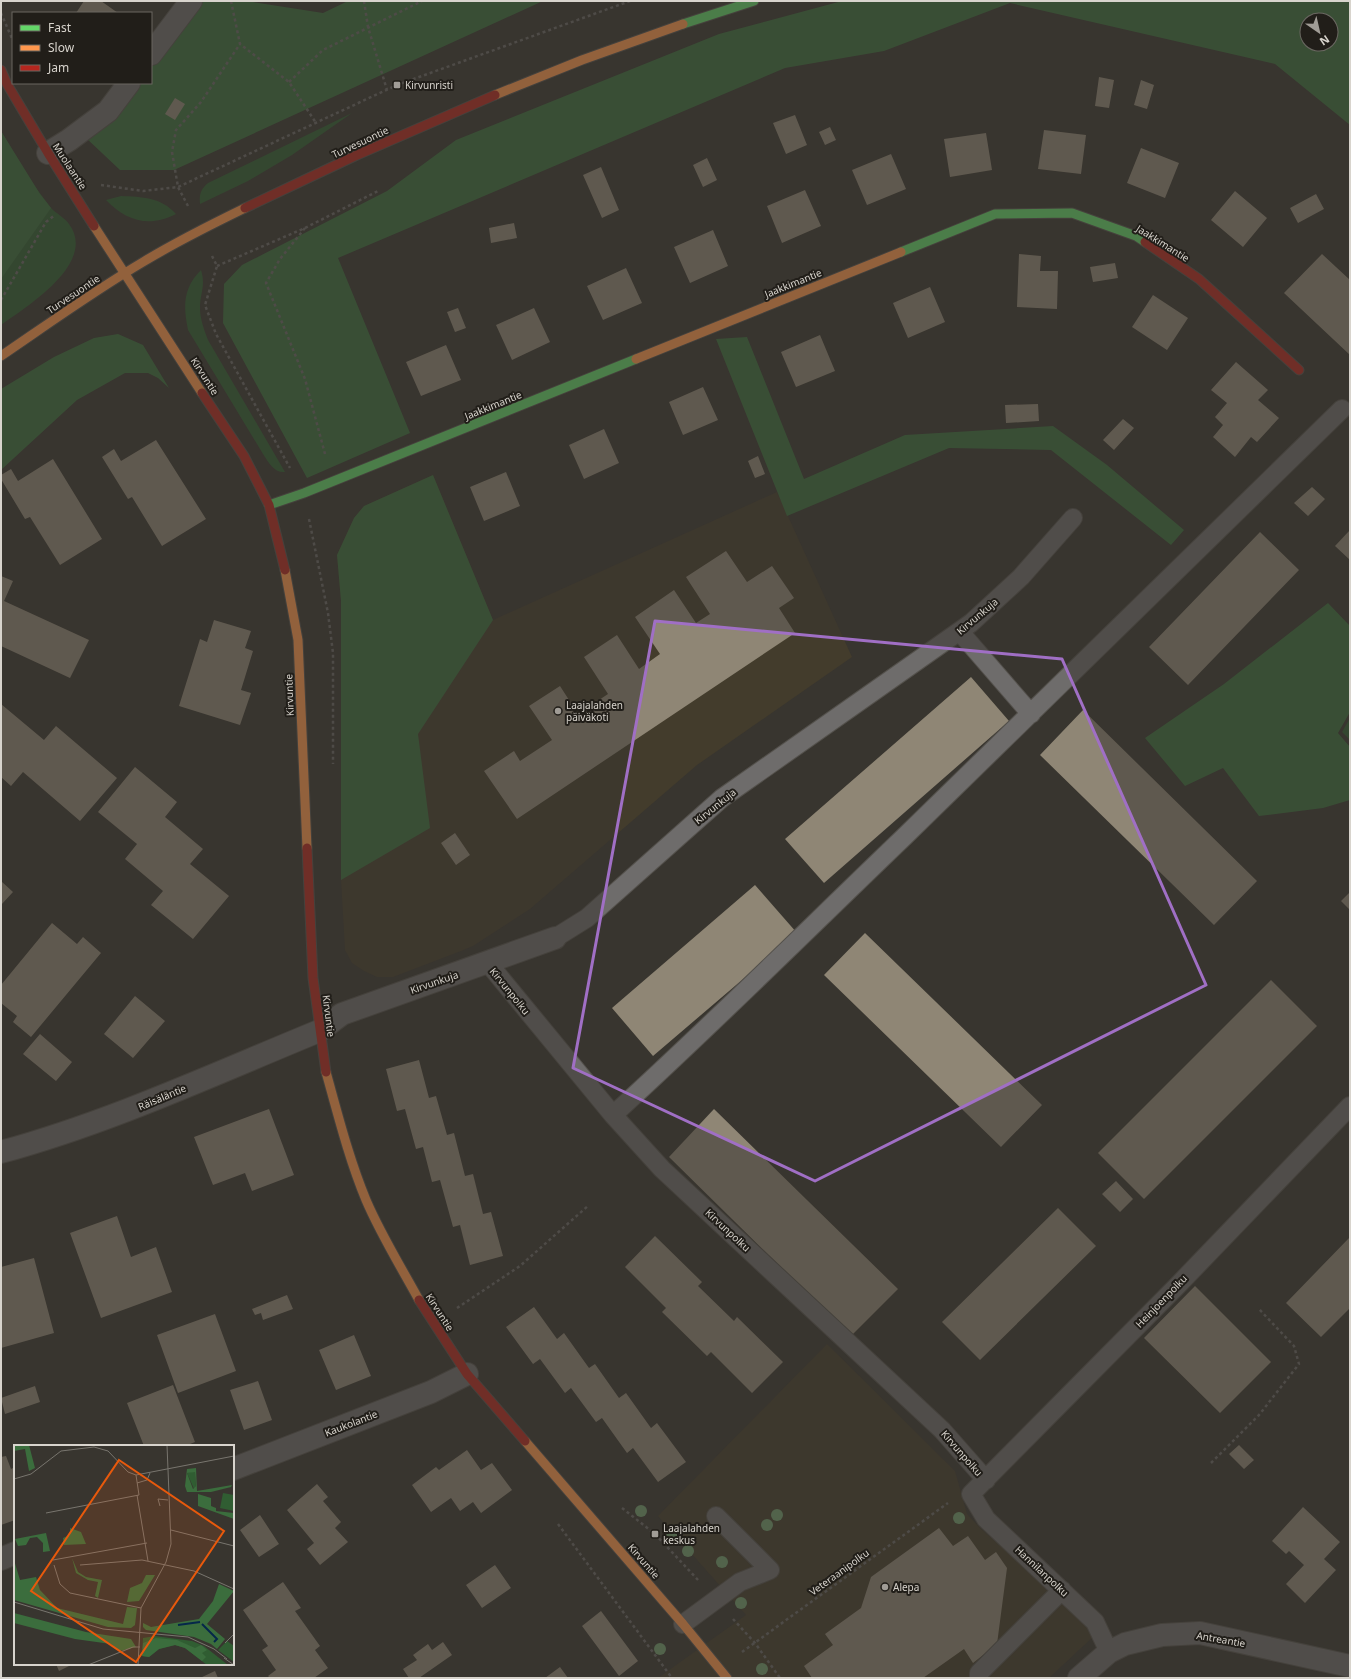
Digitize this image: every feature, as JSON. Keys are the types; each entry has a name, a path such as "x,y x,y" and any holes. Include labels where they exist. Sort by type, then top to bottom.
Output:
{"street":[{"path":"152,53 191,1"},
{"name":"Turvesuontie","path":"1,356 124,273 200,231 352,158 482,99 615,47 754,1"},
{"name":"Muolaantie","path":"1,70 7,84 48,153 124,273"},
{"path":"48,153 69,140 108,111 128,84"},
{"name":"Jaakkimantie","path":"269,505 332,482 996,214 1072,213 1136,236 1199,279 1299,370"},
{"name":"Kirvuntie","path":"124,273 244,456 269,505 287,577 298,640 312,978 319,1031 327,1076 345,1140 366,1200 391,1250 422,1306 467,1374 683,1624 727,1678"},
{"name":"Kirvunkuja","path":"319,1031 342,1014 555,938"},
{"name":"Räisäläntie","path":"1,1152 91,1125 319,1031"},
{"name":"Kaukolantie","path":"234,1469 431,1392 467,1374"},
{"path":"1,1558 14,1553"},
{"name":"Antreantie","path":"1079,1678 1109,1652 1125,1644 1156,1635 1200,1633 1350,1666"}],"lane":[{"path":"613,1116 671,1062 1030,714 1342,409"},
{"name":"Kirvunkuja","path":"555,938 587,918 722,798 960,632 1021,577 1073,518"},
{"path":"960,632 1030,714"},
{"name":"Kirvunpolku","path":"488,963 613,1116 662,1169 942,1430 986,1480"},
{"name":"Heinjoenpolku","path":"971,1494 1178,1285 1350,1106"},
{"name":"Hannilanpolku","path":"971,1494 986,1519 1095,1622 1109,1652"},
{"path":"683,1624 740,1582 770,1570 716,1516"},
{"path":"979,1678 979,1673 1062,1590"}],"path":[{"path":"231,1 240,44 289,82 316,123"},
{"path":"364,1 368,27 387,90"},
{"path":"289,82 323,50 422,1"},
{"path":"1,300 46,222 77,198 102,185 142,190 178,187 387,90 630,1"},
{"path":"1,13 12,38"},
{"path":"178,187 172,152 176,130 201,102 240,44"},
{"path":"217,266 305,228 378,191"},
{"path":"305,228 280,259 266,283 305,379 332,482"},
{"path":"455,1310 520,1266 589,1205"},
{"path":"1211,1463 1259,1415 1299,1364 1294,1346 1258,1308"},
{"name":"Veteraanipolku","path":"720,1668 953,1500 971,1494"},
{"path":"554,1519 672,1678"}],"highlighted area":[{"path":"655,621 1062,659 1206,985 815,1181 573,1068"}],"shaded area":[{"name":"Laajalahden päiväkoti","path":"433,475 493,620 777,492 852,657 697,765 530,909 473,946 393,977 377,977 352,963 345,950 341,880 341,601 337,555 354,518 364,506"},
{"path":"827,1344 955,1471 967,1514 981,1529 1063,1600 1095,1635 1049,1678 658,1678 746,1615 658,1516"}],"green space":[{"path":"198,1 246,1 323,13 348,1 543,1 174,170 120,170 85,137 137,84 152,84 152,64"},
{"path":"842,1 1350,1 1350,125 1275,64 1010,3 884,51 785,68 338,258 410,433 307,478 223,323 224,284 242,265 387,191 456,140 719,34"},
{"path":"352,113 292,155 248,181 200,204 201,192 208,183"},
{"path":"1,131 20,164 51,208 69,224 75,239 74,254 67,268 55,282 26,307 1,325"},
{"path":"1,131 40,194 51,208 1,279"},
{"path":"121,196 158,201 170,208 176,214 156,221 138,220 122,213 106,200"},
{"path":"201,270 203,285 200,312 202,324 208,340 285,472 278,471 267,461 188,330 185,313 186,298 191,284"},
{"path":"118,334 143,345 169,388 158,378 148,373 125,373 77,400 1,470 1,389 54,357 94,338"},
{"path":"747,337 804,479 905,435 1053,426 1107,465 1184,530 1171,545 1051,450 949,448 787,516 716,339"},
{"path":"433,475 493,620 418,734 430,828 341,880 341,601 337,555 354,518 364,506"},
{"path":"1328,603 1350,626 1350,712 1338,733 1350,747 1350,800 1323,808 1259,816 1223,768 1185,786 1145,738 1224,684"},
{"path":"1350,718 1350,740 1342,732"}],"building":[{"path":"84,1 101,1 117,12 77,12"},
{"path":"1099,77 1114,80 1109,108 1095,106"},
{"path":"1141,80 1154,85 1147,109 1134,105"},
{"path":"175,98 185,104 175,120 165,114"},
{"path":"795,115 807,145 786,154 773,123"},
{"path":"830,127 836,140 825,145 819,132"},
{"path":"1044,130 1086,135 1081,174 1038,169"},
{"path":"986,133 992,170 950,177 944,139"},
{"path":"1141,148 1179,163 1165,198 1127,183"},
{"path":"891,154 906,189 867,205 852,170"},
{"path":"707,158 717,180 703,187 693,165"},
{"path":"601,167 619,210 602,218 583,175"},
{"path":"805,190 821,226 782,243 767,206"},
{"path":"1235,191 1267,218 1243,247 1211,220"},
{"path":"1316,194 1324,209 1298,223 1290,208"},
{"path":"514,223 517,238 491,243 489,228"},
{"path":"713,230 728,266 690,283 674,247"},
{"path":"1019,254 1041,256 1040,271 1058,271 1057,309 1017,307"},
{"path":"1322,254 1350,280 1350,355 1284,293"},
{"path":"1115,263 1118,278 1093,282 1090,267"},
{"path":"626,268 642,303 603,320 587,286"},
{"path":"930,287 945,322 908,338 893,303"},
{"path":"1153,295 1188,318 1167,350 1132,327"},
{"path":"458,308 466,328 455,332 447,312"},
{"path":"534,308 550,342 512,360 496,325"},
{"path":"820,335 835,371 796,387 781,352"},
{"path":"446,345 461,380 421,396 406,362"},
{"path":"1236,362 1268,390 1258,400 1279,418 1257,442 1251,437 1235,457 1213,437 1223,425 1215,417 1227,403 1211,390"},
{"path":"703,387 718,420 683,435 669,402"},
{"path":"1038,404 1039,421 1006,423 1005,405"},
{"path":"1123,419 1134,428 1114,450 1103,440"},
{"path":"604,429 619,463 584,479 569,445"},
{"path":"156,440 206,519 162,546 132,497 128,499 102,457 114,449 121,461"},
{"path":"758,456 765,474 755,478 748,461"},
{"path":"53,459 102,539 60,565 30,517 25,519 1,479 1,475 11,469 18,481"},
{"path":"506,472 520,506 484,521 470,487"},
{"path":"1312,487 1325,499 1308,516 1294,503"},
{"path":"1350,530 1350,560 1335,546"},
{"path":"1260,532 1299,570 1188,685 1149,647"},
{"path":"726,551 747,582 772,566 794,598 779,608 795,633 517,819 484,771 514,751 520,761 552,740 529,706 560,686 578,714 608,694 584,657 617,635 639,669 660,654 635,617 674,590 696,623 710,614 686,577"},
{"path":"1,576 13,581 4,601 89,640 70,678 1,646"},
{"path":"214,620 251,631 245,648 253,651 241,690 251,693 240,725 179,706 200,639 207,642"},
{"path":"971,677 1009,721 824,883 785,839"},
{"path":"1,704 44,740 56,726 117,778 80,821 23,772 11,786 1,777"},
{"path":"1083,710 1257,881 1214,925 1040,755"},
{"path":"135,767 177,802 165,817 203,849 190,864 229,896 193,939 151,905 163,891 125,859 137,844 98,812"},
{"path":"455,833 470,855 456,865 441,843"},
{"path":"1,881 13,892 1,905"},
{"path":"755,885 797,933 653,1056 612,1008"},
{"path":"1350,892 1350,910 1341,901"},
{"path":"52,923 77,944 83,937 101,953 31,1037 13,1022 17,1016 1,1003 1,985"},
{"path":"865,933 1042,1105 1001,1147 824,975"},
{"path":"1271,980 1317,1026 1144,1199 1098,1153"},
{"path":"135,996 165,1021 133,1058 104,1034"},
{"path":"40,1034 72,1062 56,1081 23,1054"},
{"path":"419,1060 429,1098 436,1096 447,1135 454,1133 465,1176 473,1174 483,1214 491,1212 503,1256 470,1265 460,1225 453,1227 440,1180 432,1182 423,1147 416,1149 405,1109 397,1111 386,1069"},
{"path":"269,1109 294,1175 252,1191 245,1173 213,1185 194,1137"},
{"path":"714,1109 898,1289 851,1336 669,1157"},
{"path":"1116,1181 1133,1199 1120,1212 1102,1194"},
{"path":"1058,1208 1096,1246 980,1360 942,1322"},
{"path":"117,1216 131,1257 156,1247 172,1292 101,1318 70,1233"},
{"path":"655,1236 702,1282 698,1286 734,1321 737,1317 783,1362 752,1393 711,1352 707,1356 662,1312 666,1308 625,1267"},
{"path":"1350,1237 1350,1308 1321,1337 1286,1303"},
{"path":"34,1258 54,1333 1,1348 1,1267"},
{"path":"1195,1286 1271,1362 1220,1413 1144,1338"},
{"path":"287,1295 293,1309 263,1320 261,1313 255,1315 252,1309"},
{"path":"534,1307 557,1339 564,1333 589,1368 595,1364 619,1398 626,1393 651,1428 657,1423 686,1462 658,1482 633,1448 627,1453 602,1418 596,1422 571,1388 565,1393 540,1359 533,1364 506,1327"},
{"path":"215,1314 236,1371 178,1393 157,1335"},
{"path":"354,1335 371,1376 336,1390 319,1350"},
{"path":"258,1381 272,1420 244,1430 230,1390"},
{"path":"173,1385 195,1442 188,1445 144,1445 127,1403"},
{"path":"35,1386 40,1402 5,1414 1,1398"},
{"path":"1239,1445 1254,1460 1244,1469 1229,1454"},
{"path":"467,1450 481,1470 492,1463 512,1490 481,1513 473,1502 460,1511 451,1498 431,1512 412,1485 436,1467 439,1470"},
{"path":"6,1456 11,1469 14,1468 14,1520 1,1525 1,1457"},
{"path":"317,1484 328,1497 323,1501 341,1522 335,1528 348,1542 320,1565 307,1549 314,1543 287,1510"},
{"path":"1303,1507 1340,1542 1324,1559 1336,1570 1305,1603 1286,1584 1304,1565 1289,1551 1286,1554 1272,1541"},
{"path":"260,1515 279,1544 259,1557 240,1530"},
{"path":"939,1528 953,1546 968,1536 985,1560 996,1552 1007,1568 997,1644 973,1663 964,1649 923,1678 812,1678 804,1666 833,1645 825,1634 861,1608 871,1577"},
{"path":"495,1565 511,1588 482,1608 466,1585"},
{"path":"283,1582 301,1608 295,1611 320,1646 315,1650 328,1668 314,1678 270,1678 268,1676 276,1670 262,1650 268,1646 243,1610"},
{"path":"601,1611 638,1661 619,1676 582,1626"},
{"path":"443,1642 452,1655 419,1678 409,1678 403,1669 417,1660 413,1655 428,1644 432,1650"},
{"path":"56,1665 71,1665 59,1671"},
{"path":"560,1667 568,1678 545,1678"},
{"path":"215,1671 218,1678 200,1678"}],"traffic: fast":[{"path":"683,24 754,1"},
{"path":"901,252 995,214 1072,213 1136,236 1145,242"},
{"path":"269,505 304,493 636,359"}],"traffic: slow":[{"path":"495,95 582,60 683,24"},
{"path":"1,356 125,273 206,227 245,208"},
{"path":"94,226 202,393"},
{"path":"636,359 901,252"},
{"path":"285,570 298,640 307,848"},
{"path":"326,1072 339,1121 366,1200 419,1300"},
{"path":"525,1441 683,1624 727,1678"}],"traffic: jam":[{"path":"1,70 7,84 48,153 94,226"},
{"path":"245,208 357,155 495,95"},
{"path":"1145,242 1199,279 1299,370"},
{"path":"202,393 244,456 269,505 285,570"},
{"path":"307,848 313,978 326,1072"},
{"path":"419,1300 467,1374 525,1441"}],"place":[{"name":"Kirvunristi","path":"397,85"},
{"name":"Laajalahden päiväkoti","path":"558,711"},
{"name":"Laajalahden keskus","path":"655,1534"},
{"name":"Alepa","path":"885,1587"}]}
